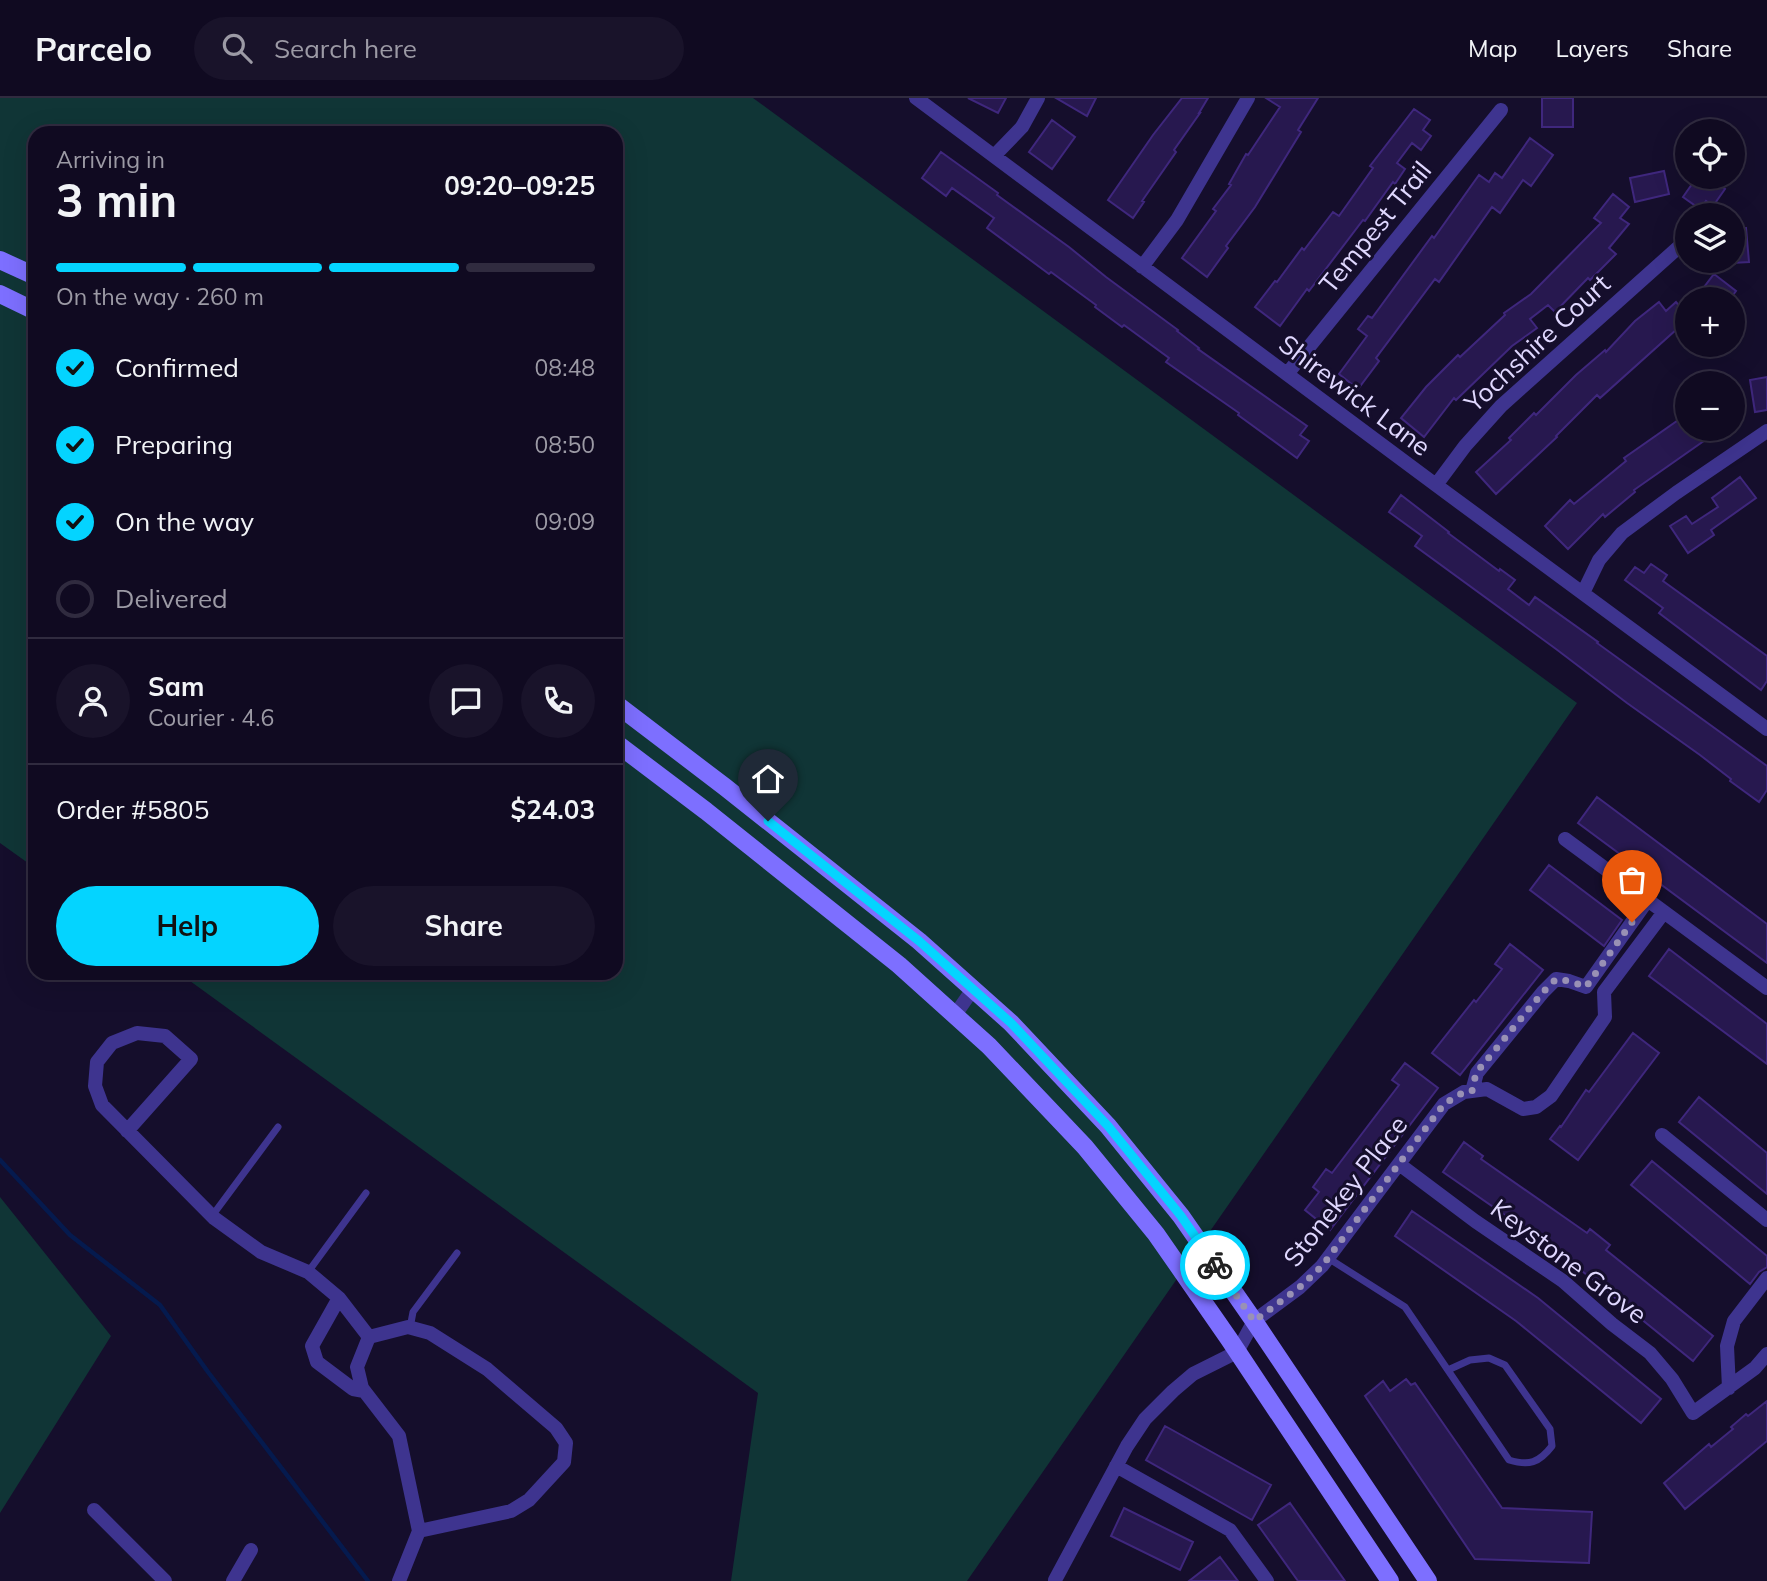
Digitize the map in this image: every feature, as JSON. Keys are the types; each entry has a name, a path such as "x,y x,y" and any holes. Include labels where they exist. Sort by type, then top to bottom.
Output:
{"main road":[{"path":"0,260 28,273"},
{"path":"0,294 28,308"},
{"path":"623,709 919,941 1011,1023 1108,1126 1181,1216 1428,1581"},
{"path":"623,748 889,957 989,1046 1085,1147 1156,1234 1390,1581"}],"street":[{"name":"Shirewick Lane","path":"916,98 1767,729"},
{"path":"994,156 1022,127 1038,98"},
{"path":"1142,267 1177,220 1248,98"},
{"name":"Tempest Trail","path":"1287,374 1501,110"},
{"name":"Yochshire Court","path":"1436,485 1465,446 1501,407 1675,250"},
{"path":"1583,593 1600,560 1622,533 1767,431"},
{"path":"1564,839 1767,988"},
{"path":"1647,901 1586,987 1556,979 1543,992 1476,1073 1472,1091 1487,1089 1524,1109 1536,1107 1551,1096 1605,1017 1604,992 1664,912"},
{"path":"955,1015 973,989"},
{"path":"127,1131 191,1059 165,1036 136,1033 112,1043 97,1062 95,1087 102,1105 127,1131 212,1216 261,1252 308,1272 338,1298 369,1337"},
{"name":"Stonekey Place","path":"1254,1321 1300,1287 1328,1258 1444,1104 1464,1092 1472,1091"},
{"path":"1662,1135 1767,1220"},
{"name":"Keystone Grove","path":"1399,1164 1475,1221 1563,1281 1650,1353 1672,1379 1693,1413 1729,1388"},
{"path":"1729,1388 1727,1346 1734,1321 1767,1278"},
{"path":"338,1298 312,1346 317,1362 353,1388 364,1391"},
{"path":"1052,1581 1127,1446 1145,1419 1193,1374 1237,1352 1254,1321"},
{"path":"369,1337 410,1328 430,1333 487,1369 556,1428 565,1443 564,1462 529,1500 511,1511 418,1531"},
{"path":"369,1337 356,1367 362,1388 398,1436 418,1531 399,1581"},
{"path":"1729,1388 1755,1368 1767,1354"},
{"path":"1116,1466 1230,1530 1267,1581"},
{"path":"94,1510 165,1581"},
{"path":"233,1581 251,1550"}],"lane":[{"path":"212,1216 278,1126"},
{"path":"308,1272 366,1193"},
{"path":"410,1328 413,1312 457,1253"},
{"path":"1328,1258 1405,1307 1509,1460 1524,1464 1542,1458 1552,1446 1550,1429 1505,1365 1489,1358 1470,1360 1448,1370"}],"green space":[{"path":"0,98 753,98 1577,703 967,1581 731,1581 758,1393 189,980 623,980 623,126 28,126 28,863 0,843"},
{"path":"0,1197 111,1336 0,1513"}],"building":[{"path":"968,98 1006,98 998,113"},
{"path":"1056,98 1096,98 1087,116"},
{"path":"1182,98 1208,98 1133,218 1108,200"},
{"path":"1266,98 1318,98 1298,130 1301,132 1255,207 1207,277 1182,258 1216,211 1213,209 1231,185 1229,184 1246,154 1248,155 1280,107"},
{"path":"1542,98 1573,98 1573,127 1542,127"},
{"path":"1414,109 1430,120 1423,130 1431,136 1421,150 1412,143 1397,163 1405,169 1395,184 1393,182 1280,326 1255,307 1333,212 1339,216 1373,168 1370,166"},
{"path":"1052,120 1075,137 1052,169 1029,152"},
{"path":"1530,138 1553,155 1531,186 1523,180 1500,213 1492,207 1439,282 1435,279 1376,358 1379,361 1358,389 1339,374 1367,336 1358,329 1368,316 1372,318 1479,175 1489,182 1495,173 1502,178"},
{"path":"941,152 1178,330 1198,349 1307,426 1300,435 1309,441 1297,458 1166,362 1169,358 987,228 994,218 952,188 946,196 922,178"},
{"path":"1664,171 1669,194 1635,202 1630,178"},
{"path":"1689,189 1725,189 1715,203 1692,203 1683,197"},
{"path":"1613,194 1629,207 1620,218 1629,224 1609,248 1616,254 1555,312 1548,305 1530,319 1537,328 1512,346 1456,400 1454,398 1424,437 1401,418 1426,387 1458,355 1460,357 1505,315 1504,313 1531,294 1601,223 1594,218"},
{"path":"1745,228 1749,262 1745,262"},
{"path":"1714,274 1731,287 1704,287"},
{"path":"1659,302 1666,311 1675,303 1675,331 1600,398 1597,395 1496,494 1476,472 1511,440 1509,438 1534,413 1536,415 1576,375 1605,350 1606,352 1635,321"},
{"path":"1767,377 1767,410 1755,412 1750,380"},
{"path":"1675,422 1675,441 1704,441 1634,490 1635,492 1605,517 1603,514 1568,549 1545,526 1570,500 1574,504 1626,461 1624,458"},
{"path":"1740,477 1756,498 1711,530 1714,535 1688,553 1670,526 1686,516 1692,524 1718,507 1712,498"},
{"path":"1401,495 1448,533 1515,580 1508,589 1529,605 1535,597 1767,766 1767,790 1759,802 1700,755 1415,546 1422,536 1389,512"},
{"path":"1651,564 1667,575 1663,581 1767,656 1767,681 1761,690 1659,613 1663,608 1625,580 1635,567 1644,573"},
{"path":"1597,797 1767,924 1767,963 1578,823"},
{"path":"1549,865 1622,920 1604,946 1530,890"},
{"path":"1510,944 1543,970 1460,1075 1432,1053 1502,969 1495,964"},
{"path":"1669,949 1767,1024 1767,1064 1649,976"},
{"path":"1633,1033 1659,1053 1578,1160 1550,1139"},
{"path":"1405,1063 1438,1088 1330,1230 1305,1210 1319,1192 1313,1187 1326,1169 1332,1173 1399,1085 1392,1080"},
{"path":"1699,1097 1767,1153 1767,1194 1679,1122"},
{"path":"1464,1142 1483,1156 1481,1159 1587,1233 1590,1229 1610,1245 1606,1250 1713,1336 1693,1361 1561,1254 1443,1172"},
{"path":"1652,1161 1767,1256 1767,1267 1759,1272 1750,1284 1631,1185"},
{"path":"1412,1211 1538,1298 1661,1399 1641,1423 1516,1321 1395,1236"},
{"path":"1406,1379 1411,1385 1415,1383 1502,1508 1592,1512 1589,1563 1475,1559 1365,1396 1383,1381 1390,1391"},
{"path":"1767,1401 1767,1441 1685,1509 1664,1483 1709,1444 1711,1447 1733,1429 1731,1427 1746,1414 1748,1416"},
{"path":"1165,1426 1271,1485 1252,1520 1146,1460"},
{"path":"1290,1503 1345,1581 1298,1581 1258,1525"},
{"path":"1124,1508 1193,1542 1180,1570 1111,1536"},
{"path":"1220,1557 1238,1581 1189,1581"}],"waterway":[{"path":"0,1160 70,1235 160,1305 368,1581"}],"way so far":[{"path":"1215,1265 1254,1321 1300,1287 1322,1266 1444,1104 1464,1092 1472,1091 1476,1073 1543,992 1556,979 1586,987 1632,922"}],"route":[{"path":"768,821 919,941 1011,1023 1108,1126 1181,1216 1215,1265"}]}
